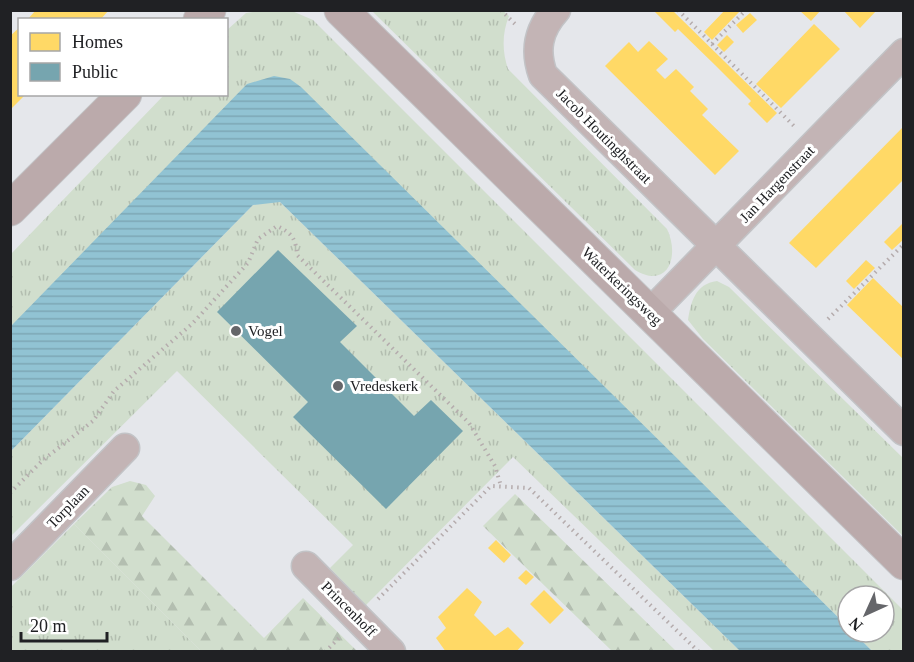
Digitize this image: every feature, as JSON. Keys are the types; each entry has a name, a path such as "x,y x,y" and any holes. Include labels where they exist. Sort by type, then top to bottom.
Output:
{"street":[{"name":"Waterkeringsweg","path":"341,10 903,563"},
{"name":"Jacob Houtinghstraat","path":"556,10 542,28 539,38 538,61 543,75 716,247"},
{"name":"Jan Hargenstraat","path":"650,313 903,54"},
{"path":"10,209 123,96"},
{"path":"716,247 903,431"},
{"name":"Torplaan","path":"10,566 125,448"},
{"name":"Princenhoff","path":"306,566 391,651"}],"path":[{"path":"678,10 814,146"},
{"path":"712,44 746,10"},
{"path":"10,493 43,460 93,421 114,391 192,324 248,263 258,239 277,226 291,232 296,242 297,255 470,423 495,466 501,486"},
{"path":"809,338 903,244"},
{"path":"358,619 491,486 529,488 699,651"}],"green space":[{"path":"267,10 292,11 313,20 877,584 836,584 836,615 290,79 11,326 11,254 163,96 228,96 228,29 246,13"},
{"path":"372,11 503,11 509,16 504,42 508,69 667,229 672,250 668,267 663,273 656,276 646,275 635,270"},
{"path":"280,202 740,651 714,651 513,457 366,605 330,568 353,545 177,371 11,536 11,451 253,205"},
{"path":"717,281 729,287 903,458 903,536 703,339 688,320 695,295 704,286"},
{"path":"130,481 146,485 155,496 142,516 264,638 303,598 357,651 201,651 74,524 112,487"},
{"path":"515,494 676,651 612,651 483,526"},
{"path":"74,524 201,651 11,652 11,587"},
{"path":"896,603 903,610 903,651 872,651 865,644 896,644"}],"water":[{"path":"274,76 290,79 301,87 836,615 836,644 865,644 872,651 740,651 280,202 253,205 11,451 11,326 247,84"}],"building: Homes":[{"path":"36,10 109,10 102,18 29,18"},
{"path":"653,10 672,10 777,113 767,123 748,104 751,101 715,65 678,29 675,32"},
{"path":"725,10 741,10 712,40 704,32"},
{"path":"799,10 821,10 811,21"},
{"path":"843,10 877,10 860,28"},
{"path":"750,13 757,20 743,33 736,25"},
{"path":"814,24 840,49 781,108 756,84"},
{"path":"18,29 18,96 24,96 10,110 10,36"},
{"path":"727,35 734,42 724,52 717,45"},
{"path":"649,41 668,59 656,70 665,79 676,69 694,87 690,91 708,109 702,115 739,151 715,175 605,66 629,42 638,52"},
{"path":"904,126 904,179 816,268 789,243"},
{"path":"904,222 904,239 892,250 884,242"},
{"path":"866,260 875,268 854,289 846,281"},
{"path":"873,278 904,308 904,360 847,305"},
{"path":"496,540 511,555 504,563 488,548"},
{"path":"526,570 534,577 526,585 518,578"},
{"path":"467,588 482,602 474,615 495,636 508,627 524,643 516,652 446,652 436,638 446,628 438,617"},
{"path":"544,590 564,610 550,624 530,604"}],"building: Public":[{"name":"Vredeskerk","path":"278,250 357,326 340,342 414,416 431,400 463,431 386,509 293,417 308,402 217,312"}],"place":[{"name":"Vogel","path":"236,331"},
{"name":"Vredeskerk","path":"338,386"}]}
